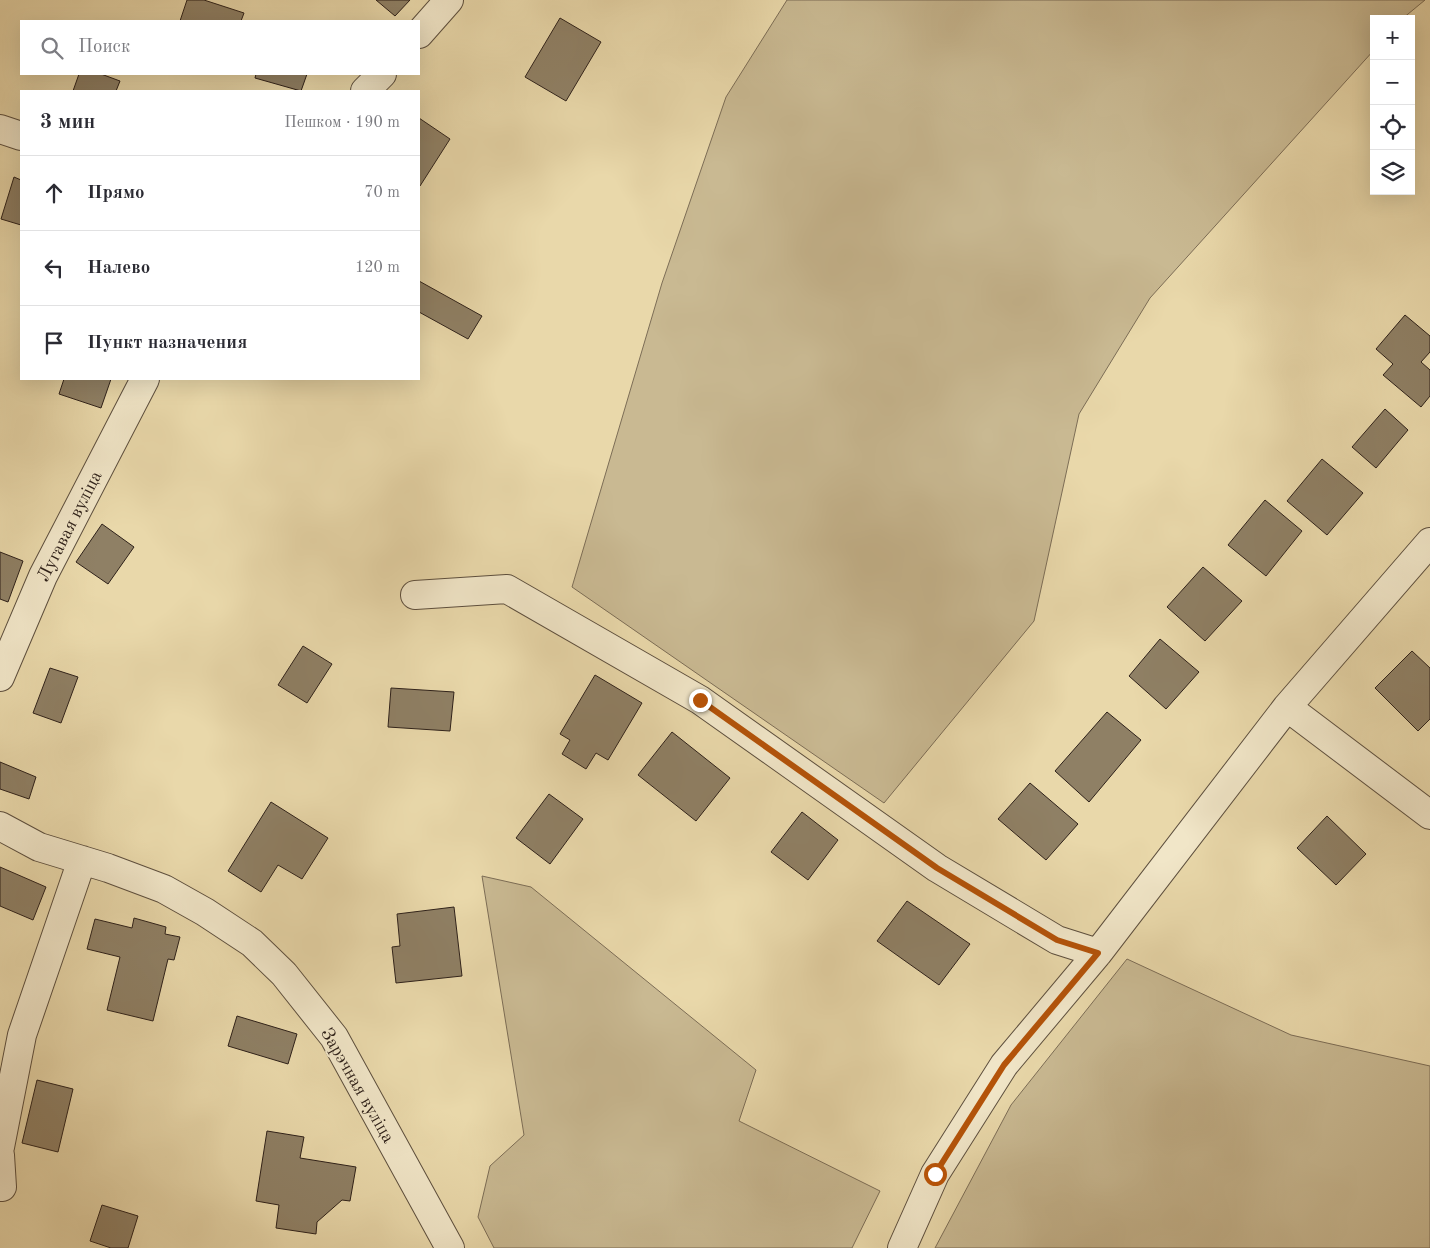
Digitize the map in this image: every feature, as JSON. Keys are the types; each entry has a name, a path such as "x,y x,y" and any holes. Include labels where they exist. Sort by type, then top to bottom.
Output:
{"street":[{"path":"420,33 449,0"},
{"path":"366,90 381,75"},
{"path":"0,129 20,136"},
{"name":"Лугавая вуліца","path":"0,677 43,576 144,380"},
{"path":"902,1248 935,1174 1004,1065 1098,953 1287,707 1430,542"},
{"path":"415,595 507,590 700,700 937,868 1057,940 1098,953"},
{"path":"1287,707 1430,815"},
{"name":"Зарэчная вуліца","path":"0,826 39,846 164,889 205,912 252,943 284,974 334,1037 450,1248"},
{"path":"0,1147 22,1036 82,860"},
{"path":"0,1154 2,1187"}],"shaded area":[{"path":"787,0 1425,0 1407,15 1370,15 1370,54 1150,298 1079,414 1034,621 884,803 572,587 662,283 726,97"},
{"path":"482,876 531,887 756,1070 739,1121 880,1191 852,1248 494,1248 478,1217 490,1166 524,1135"},
{"path":"1127,959 1291,1035 1430,1066 1430,1248 935,1248 1011,1105"}],"building":[{"path":"187,0 204,0 244,13 241,20 180,20"},
{"path":"376,0 410,0 395,16"},
{"path":"560,18 601,42 566,101 525,77"},
{"path":"79,75 104,75 120,81 116,90 73,90"},
{"path":"256,75 307,75 301,90 255,78"},
{"path":"420,119 450,139 420,186"},
{"path":"14,177 20,180 20,225 1,219"},
{"path":"420,282 482,316 468,339 420,313"},
{"path":"1405,315 1430,336 1430,352 1421,362 1430,370 1430,396 1421,407 1383,375 1393,364 1376,349"},
{"path":"64,380 111,380 101,408 59,394"},
{"path":"1385,409 1408,430 1376,468 1352,447"},
{"path":"1322,459 1363,493 1327,535 1287,501"},
{"path":"1265,500 1302,531 1266,576 1228,545"},
{"path":"102,524 134,547 108,584 76,562"},
{"path":"0,552 23,561 8,602 0,599"},
{"path":"1203,567 1242,601 1205,641 1167,607"},
{"path":"1160,639 1199,672 1166,709 1129,676"},
{"path":"303,646 332,664 307,703 278,685"},
{"path":"1412,651 1430,668 1430,719 1418,731 1375,688"},
{"path":"50,668 78,677 61,723 33,713"},
{"path":"595,675 642,703 608,760 596,753 586,769 562,754 570,740 560,734"},
{"path":"391,688 454,692 450,731 388,727"},
{"path":"1107,712 1141,740 1089,802 1055,771"},
{"path":"672,732 730,778 696,821 638,775"},
{"path":"0,762 36,777 29,799 0,789"},
{"path":"1030,783 1078,824 1046,860 998,819"},
{"path":"549,794 583,819 550,864 516,838"},
{"path":"271,802 328,838 302,879 278,865 261,892 228,871"},
{"path":"802,812 838,840 808,880 771,852"},
{"path":"1327,816 1366,854 1336,885 1297,848"},
{"path":"0,867 46,887 33,920 0,906"},
{"path":"907,901 970,944 939,985 877,941"},
{"path":"454,907 462,976 396,983 392,947 400,946 397,914"},
{"path":"134,918 166,927 165,934 180,937 174,960 168,959 153,1021 107,1010 120,957 87,949 95,919 132,928"},
{"path":"237,1016 297,1034 288,1064 228,1046"},
{"path":"37,1080 73,1089 58,1152 22,1143"},
{"path":"267,1131 304,1137 300,1158 356,1167 350,1201 342,1200 317,1222 316,1234 276,1228 279,1205 256,1201"},
{"path":"102,1205 138,1216 128,1248 111,1248 90,1241"}],"route":[{"path":"700,700 937,868 1057,940 1098,953 1004,1065 935,1174"}]}
